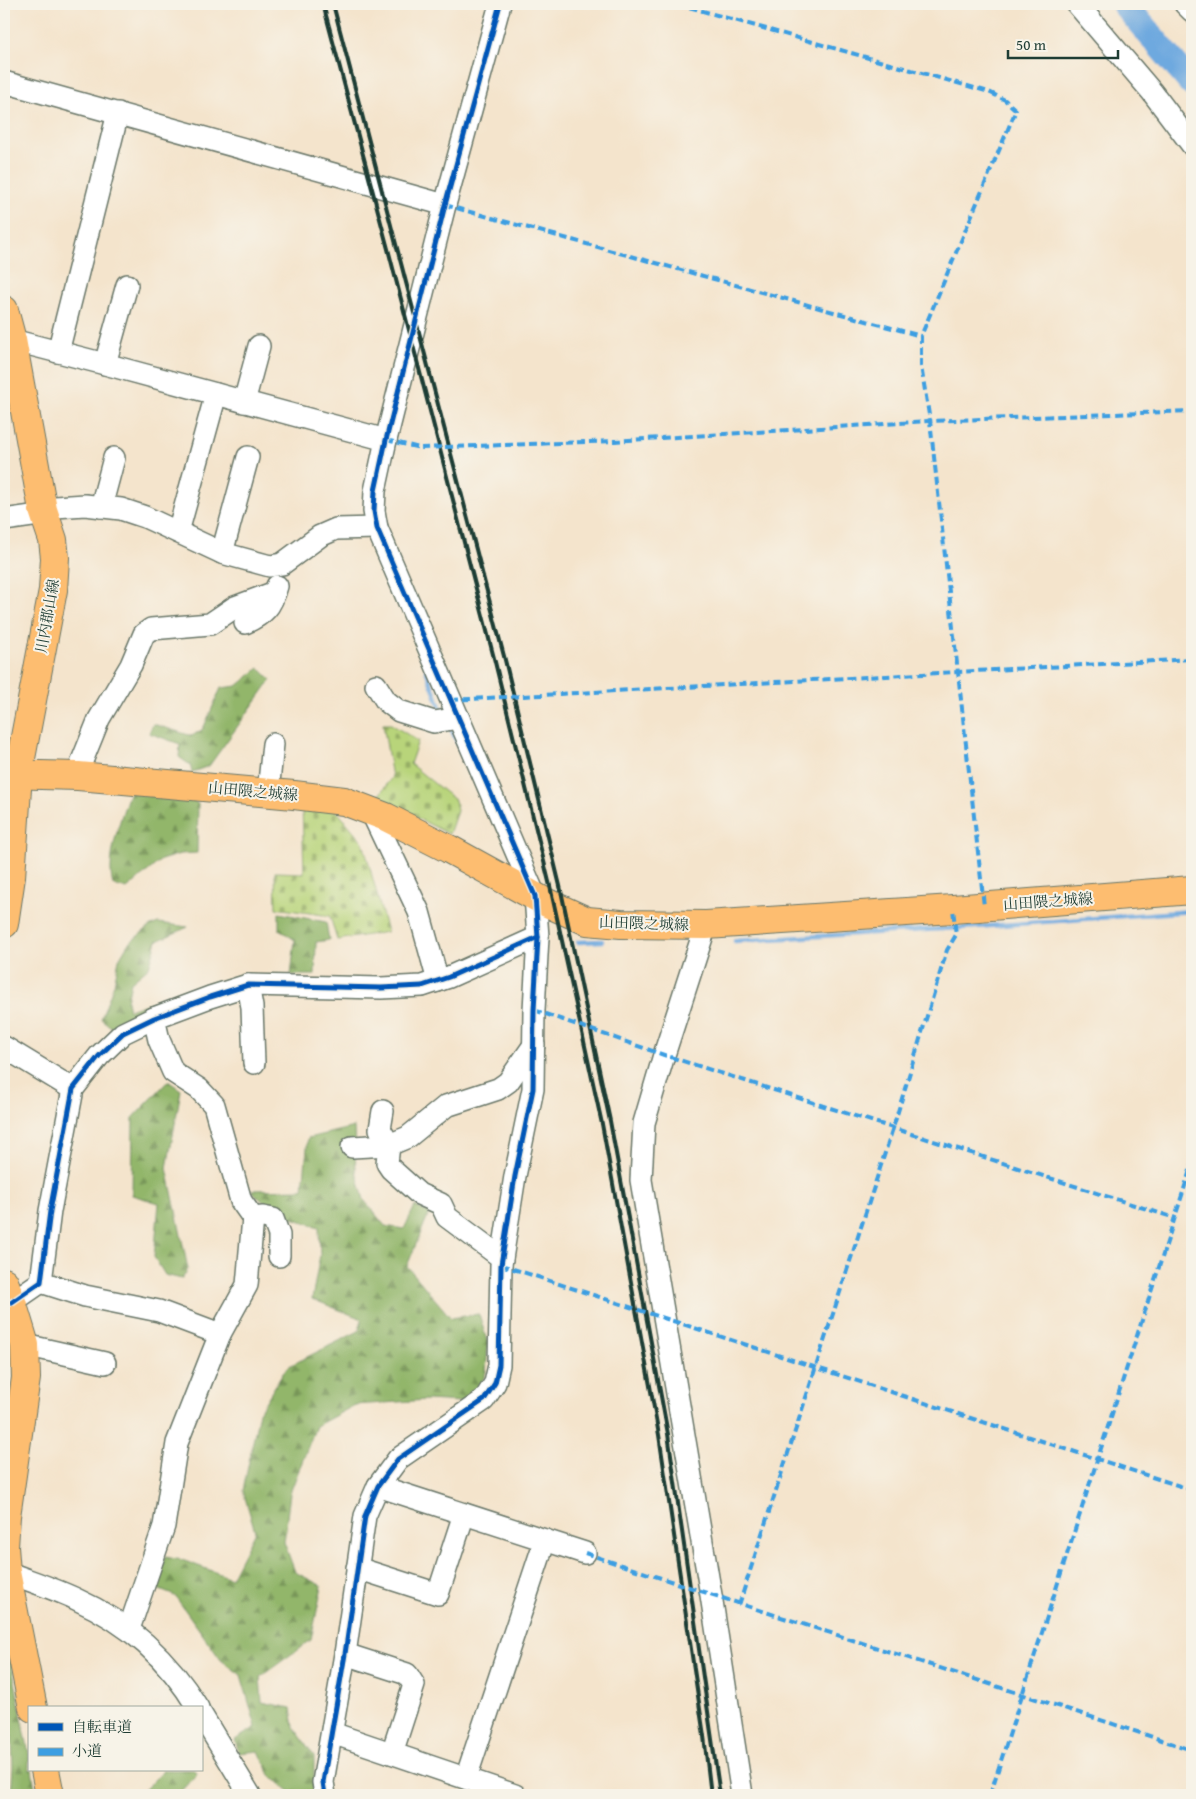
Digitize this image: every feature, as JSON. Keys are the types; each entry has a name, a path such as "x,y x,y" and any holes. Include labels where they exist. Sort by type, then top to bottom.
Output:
{"main road":[{"name":"川内郡山線","path":"4,310 12,340 43,510 53,540 55,558 55,574 11,774 11,877 4,924"},
{"name":"山田隈之城線","path":"11,774 78,776 268,792 344,801 448,849 535,896 587,921 621,924 706,925 953,909 1192,890"},
{"path":"13,1317 26,1378 6,1516 5,1571 33,1706"},
{"path":"45,1772 50,1795"}],"street":[{"path":"325,1795 323,1782 345,1654 365,1516 378,1486 398,1459 484,1400 495,1384 499,1365 502,1258 515,1176 534,1089 538,937 535,896 450,720 377,528 374,511 381,439 441,204 500,4"},
{"path":"1077,4 1152,92 1192,144"},
{"path":"1185,4 1192,11"},
{"path":"4,82 441,204"},
{"path":"58,352 118,114"},
{"path":"105,364 127,285"},
{"path":"12,340 381,439"},
{"path":"244,402 259,346"},
{"path":"178,532 216,394"},
{"path":"222,553 248,457"},
{"path":"101,507 114,458"},
{"path":"4,520 32,516 43,510 62,506 85,505 121,509 145,517 222,553 270,566 282,564 320,536 336,528 377,528"},
{"path":"245,624 258,618 269,608 282,564"},
{"path":"78,776 99,719 131,665 144,634 151,628 210,624 236,608 275,592"},
{"path":"376,685 386,701 399,711 434,722 450,720"},
{"path":"268,792 273,744"},
{"path":"371,812 419,912 438,981"},
{"path":"706,925 644,1123 641,1180 711,1595 742,1795"},
{"path":"105,1363 13,1317 41,1282 50,1211 73,1089 99,1056 123,1033 154,1018 248,985 381,988 422,986 438,981 538,937"},
{"path":"248,985 252,1006 254,1063"},
{"path":"129,1629 164,1526 178,1443 220,1334 247,1285 253,1218 242,1201 214,1105 199,1089 173,1072 159,1040 154,1018"},
{"path":"352,1147 389,1145 408,1137 446,1106 498,1089 508,1082 534,1046"},
{"path":"4,1047 73,1089"},
{"path":"382,1111 380,1129 389,1145 386,1163 419,1194 441,1204 447,1217 502,1258"},
{"path":"253,1218 273,1219 279,1235 279,1256"},
{"path":"41,1282 85,1296 159,1311 220,1334"},
{"path":"378,1486 585,1553"},
{"path":"357,1568 438,1594 464,1514"},
{"path":"470,1785 545,1540"},
{"path":"5,1571 76,1599 129,1629 170,1668 197,1706"},
{"path":"345,1654 407,1674 414,1685 392,1753"},
{"path":"202,1716 250,1795"},
{"path":"332,1733 392,1753 470,1785 515,1795"}],"green space":[{"path":"259,668 271,680 209,766 192,772 190,765 179,757 180,744 149,733 153,724 192,736 203,729 221,688 237,686"},
{"path":"383,724 391,724 418,741 410,764 455,800 457,811 449,834 377,798 392,777"},
{"path":"132,785 182,791 198,804 197,853 180,854 161,860 127,889 113,885 111,862 116,835"},
{"path":"302,804 335,809 363,842 387,932 337,940 330,916 276,908 275,872 304,873"},
{"path":"279,913 326,922 329,940 316,942 315,975 291,975 295,940 279,929"},
{"path":"158,923 188,927 157,941 149,967 131,982 127,1001 129,1010 187,990 189,998 115,1030 101,1019 114,984 119,959 128,944 149,927"},
{"path":"168,1081 181,1090 167,1168 188,1269 182,1279 165,1275 154,1257 159,1203 132,1195 133,1118"},
{"path":"354,1127 356,1171 364,1200 385,1226 404,1229 415,1206 429,1213 407,1266 451,1318 479,1314 488,1344 486,1372 478,1393 461,1402 427,1400 355,1405 316,1426 290,1493 284,1542 295,1572 322,1586 311,1640 260,1677 262,1702 291,1708 294,1727 314,1756 314,1795 294,1795 270,1775 259,1751 239,1753 235,1740 256,1727 241,1675 221,1660 175,1596 155,1588 165,1557 182,1560 231,1578 255,1531 243,1491 259,1412 287,1367 359,1331 362,1319 312,1299 320,1255 319,1227 274,1209 251,1190 303,1189 308,1138"},
{"path":"9,1650 28,1749 28,1772 32,1772 36,1795 11,1795 13,1768"},
{"path":"162,1772 196,1772 197,1774 177,1795 139,1795"}],"waterway":[{"path":"1124,4 1192,84"},
{"path":"426,670 443,714"},
{"path":"449,725 462,752"},
{"path":"735,941 976,927 1192,911"},
{"path":"578,942 602,941"}],"railway":[{"path":"323,4 495,662 550,886 602,1124 659,1435 704,1736 711,1795"},
{"path":"333,4 505,660 560,886 610,1121 668,1434 720,1795"}],"marked path":[{"path":"678,4 989,92 1005,100 1016,110 921,336 921,366 930,421 984,906"},
{"path":"445,205 921,336"},
{"path":"386,440 420,448 615,441 930,421 1192,411"},
{"path":"451,700 1192,659"},
{"path":"739,1605 893,1128 947,950 956,935 953,909"},
{"path":"534,1010 664,1055 1175,1218"},
{"path":"990,1795 1192,1164"},
{"path":"501,1265 1192,1490"},
{"path":"585,1553 1192,1750"}],"cycle path":[{"path":"325,1795 323,1782 345,1654 365,1516 378,1486 398,1459 484,1400 495,1383 499,1365 501,1265 515,1176 533,1089 534,1010 538,937 535,896 377,528 374,511 375,491 386,440 445,205 500,4"},
{"path":"12,1302 41,1282 50,1211 73,1089 99,1056 123,1033 154,1018 248,985 381,988 422,986 449,977 538,937"}]}
